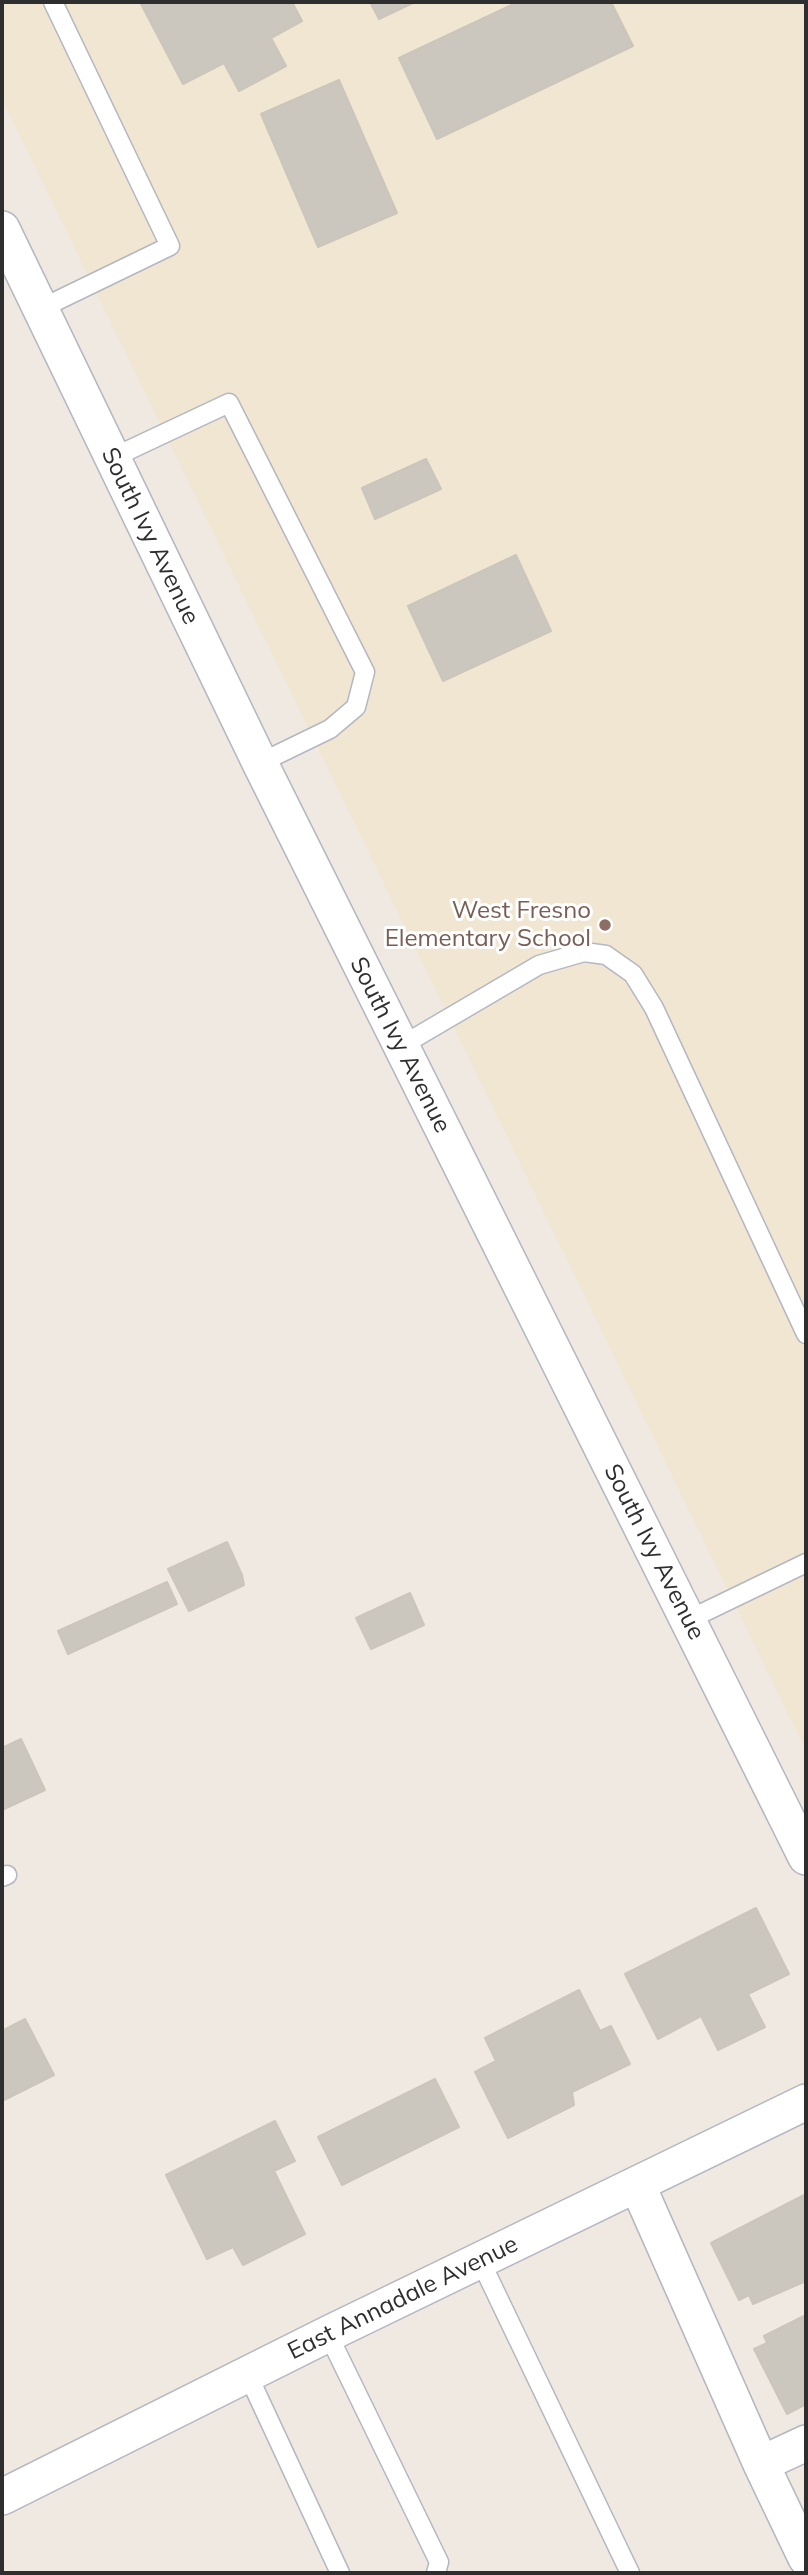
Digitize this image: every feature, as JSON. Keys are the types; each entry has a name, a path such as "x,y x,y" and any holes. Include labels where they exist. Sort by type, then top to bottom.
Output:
{"street":[{"name":"South Ivy Avenue","path":"2,229 260,763 806,1857"},
{"name":"East Annadale Avenue","path":"2,2497 328,2334 806,2102"},
{"path":"637,2185 761,2464 806,2558"},
{"path":"761,2464 806,2443"}],"lane":[{"path":"40,309 170,246 53,2"},
{"path":"112,458 229,402 365,672 356,707 330,729 260,763"},
{"path":"401,1046 539,965 584,952 606,955 634,974 654,1008 806,1334"},
{"path":"688,1620 806,1563"},
{"path":"480,2260 629,2573"},
{"path":"328,2334 439,2562 436,2573"},
{"path":"248,2375 340,2573"}],"shaded area":[{"name":"West Fresno Elementary School","path":"2,2 806,2 806,1751 2,99"}],"building":[{"path":"140,2 292,2 302,21 271,38 286,66 239,91 224,63 183,84"},
{"path":"370,2 415,2 379,19"},
{"path":"518,2 611,2 633,46 437,139 399,58"},
{"path":"339,80 397,213 318,247 261,114"},
{"path":"426,459 441,489 375,519 362,488"},
{"path":"516,555 551,631 443,681 408,606"},
{"path":"227,1542 244,1585 189,1611 168,1569"},
{"path":"167,1582 177,1604 68,1654 58,1631"},
{"path":"410,1593 424,1625 371,1649 356,1618"},
{"path":"21,1739 45,1790 2,1810 2,1748"},
{"path":"756,1908 789,1974 748,1994 765,2027 718,2050 701,2016 658,2039 625,1974"},
{"path":"579,1990 600,2031 611,2026 630,2064 572,2092 574,2105 508,2138 475,2072 496,2061 485,2038"},
{"path":"25,2019 54,2075 2,2101 2,2031"},
{"path":"435,2079 459,2127 342,2185 318,2137"},
{"path":"275,2121 295,2161 274,2171 305,2234 243,2265 233,2247 207,2259 166,2175"},
{"path":"806,2194 806,2281 753,2304 749,2295 739,2300 711,2243"},
{"path":"806,2315 806,2404 787,2414 754,2349 767,2343 764,2336"}],"place":[{"name":"West Fresno Elementary School","path":"605,925"}]}
